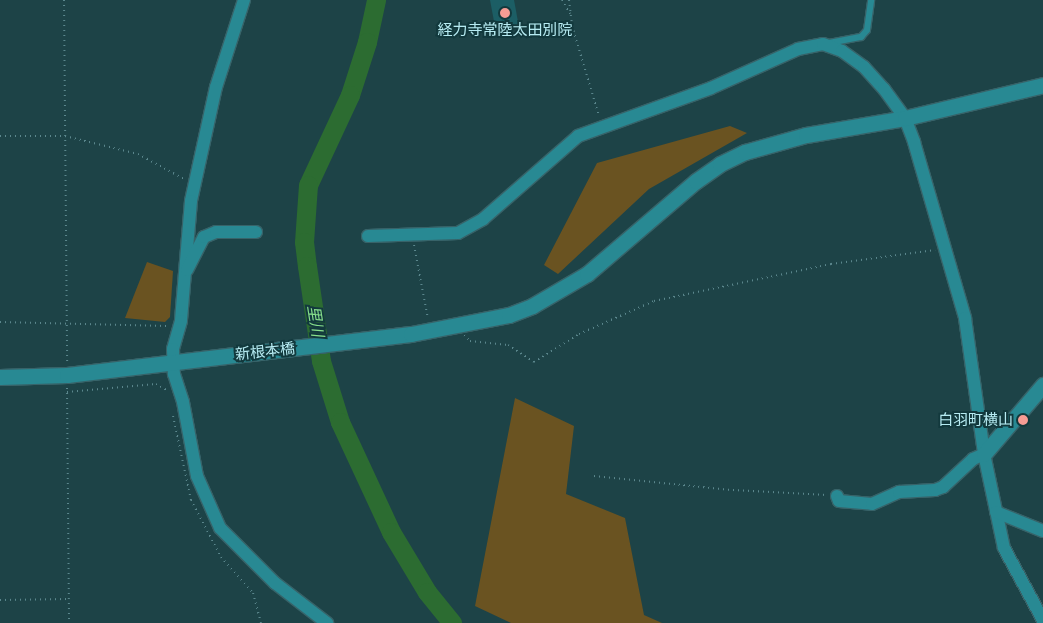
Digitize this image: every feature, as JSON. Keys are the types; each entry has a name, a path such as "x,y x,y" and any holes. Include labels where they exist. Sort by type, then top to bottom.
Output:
{"street":[{"path":"244,0 216,87 191,201 177,360 174,374 183,402 192,457 212,514 231,541 268,577 327,623"},
{"path":"368,236 442,236 470,228 578,136 711,88 790,52 823,44 842,51 864,67 905,118 946,248 971,346 984,454 1007,557 1043,620"},
{"name":"新根本橋","path":"0,377 67,375 177,360 411,334 509,315 559,292 587,274 696,181 720,164 745,152 806,134 905,118 1043,85"},
{"path":"185,272 204,237 216,232 256,232"},
{"path":"837,496 839,501 872,504 900,492 935,490 943,487 973,459 984,454 1043,385"},
{"path":"996,512 1043,532"}],"lane":[{"path":"823,44 861,37 869,23 872,0"}],"path":[{"path":"64,0 69,623"},
{"path":"562,0 571,16"},
{"path":"569,0 571,16 603,128"},
{"path":"0,136 66,136 138,154 186,179 191,201"},
{"path":"412,235 430,331"},
{"path":"455,334 464,335 470,341 508,345 534,362 579,334 654,301 831,264 946,248"},
{"path":"0,322 67,322 167,326 173,320"},
{"path":"67,392 156,384 170,395"},
{"path":"173,414 191,500 221,556 253,593 261,623"},
{"path":"594,476 733,490 837,496"},
{"path":"0,600 69,599"}],"shaded area":[{"path":"730,126 747,133 649,189 558,274 544,265 597,163"},
{"path":"147,262 173,271 170,317 165,322 125,318"},
{"path":"515,398 574,426 566,494 625,518 644,615 662,623 511,623 475,606"}],"building":[{"name":"経力寺常陸太田別院","path":"490,0 514,0 519,27 496,32"}],"waterway":[{"name":"里川","path":"376,0 367,42 350,95 308,185 304,242 321,361 340,422 391,532 427,592 452,623"}],"place":[{"name":"経力寺常陸太田別院","path":"505,13"},
{"name":"白羽町横山","path":"1023,420"}]}
